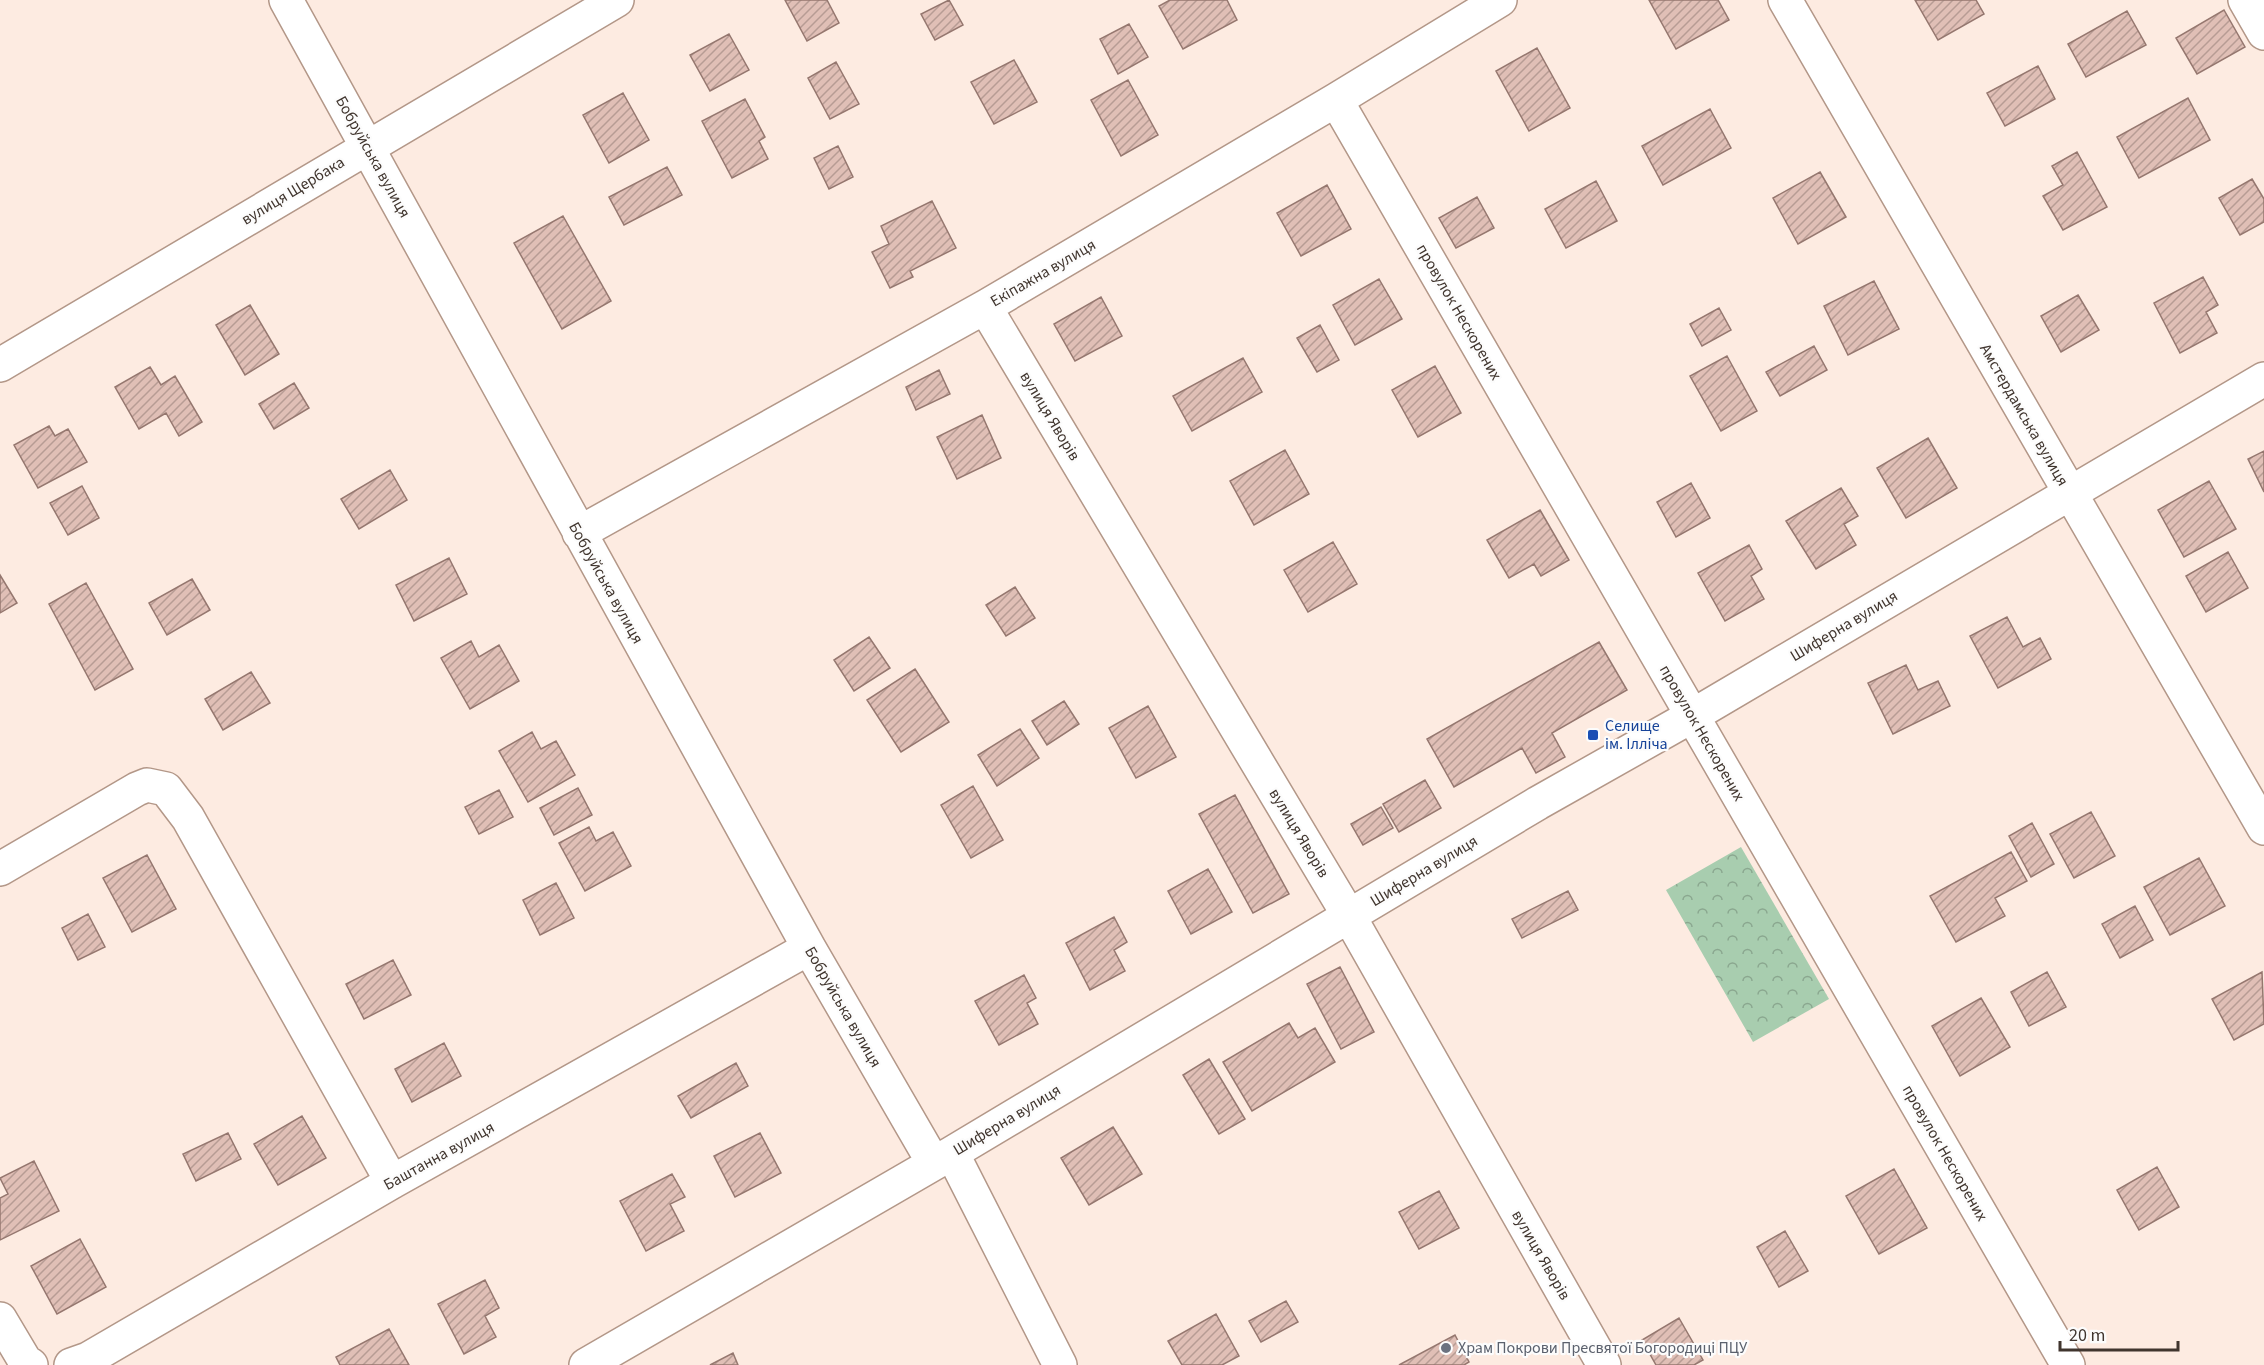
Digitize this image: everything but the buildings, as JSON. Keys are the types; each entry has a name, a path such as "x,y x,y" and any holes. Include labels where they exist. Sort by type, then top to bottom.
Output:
{"street":[{"name":"Бобруйська вулиця","path":"286,0 809,948 942,1158 1060,1365"},
{"name":"вулиця Щербака","path":"0,365 617,0"},
{"name":"Екіпажна вулиця","path":"579,533 985,307 1336,100 1500,0"},
{"name":"Амстердамська вулиця","path":"1785,0 2264,828"},
{"path":"2245,0 2264,33"},
{"name":"провулок Нескорених","path":"1336,100 2068,1365"},
{"name":"вулиця Яворів","path":"985,307 1349,916 1604,1365"},
{"name":"Шиферна вулиця","path":"586,1365 942,1158 1349,916 2264,379"},
{"path":"0,869 137,789 147,785 166,789 188,818 392,1182"},
{"name":"Баштанна вулиця","path":"71,1365 88,1359 392,1182 809,948"},
{"path":"0,1319 25,1361 31,1365"}],"green space":[{"path":"1741,847 1829,999 1753,1042 1666,890"}],"place":[{"name":"Селище ім. Ілліча","path":"1593,735"},
{"name":"Храм Покрови Пресвятої Богородиці ПЦУ","path":"1446,1348"}]}
